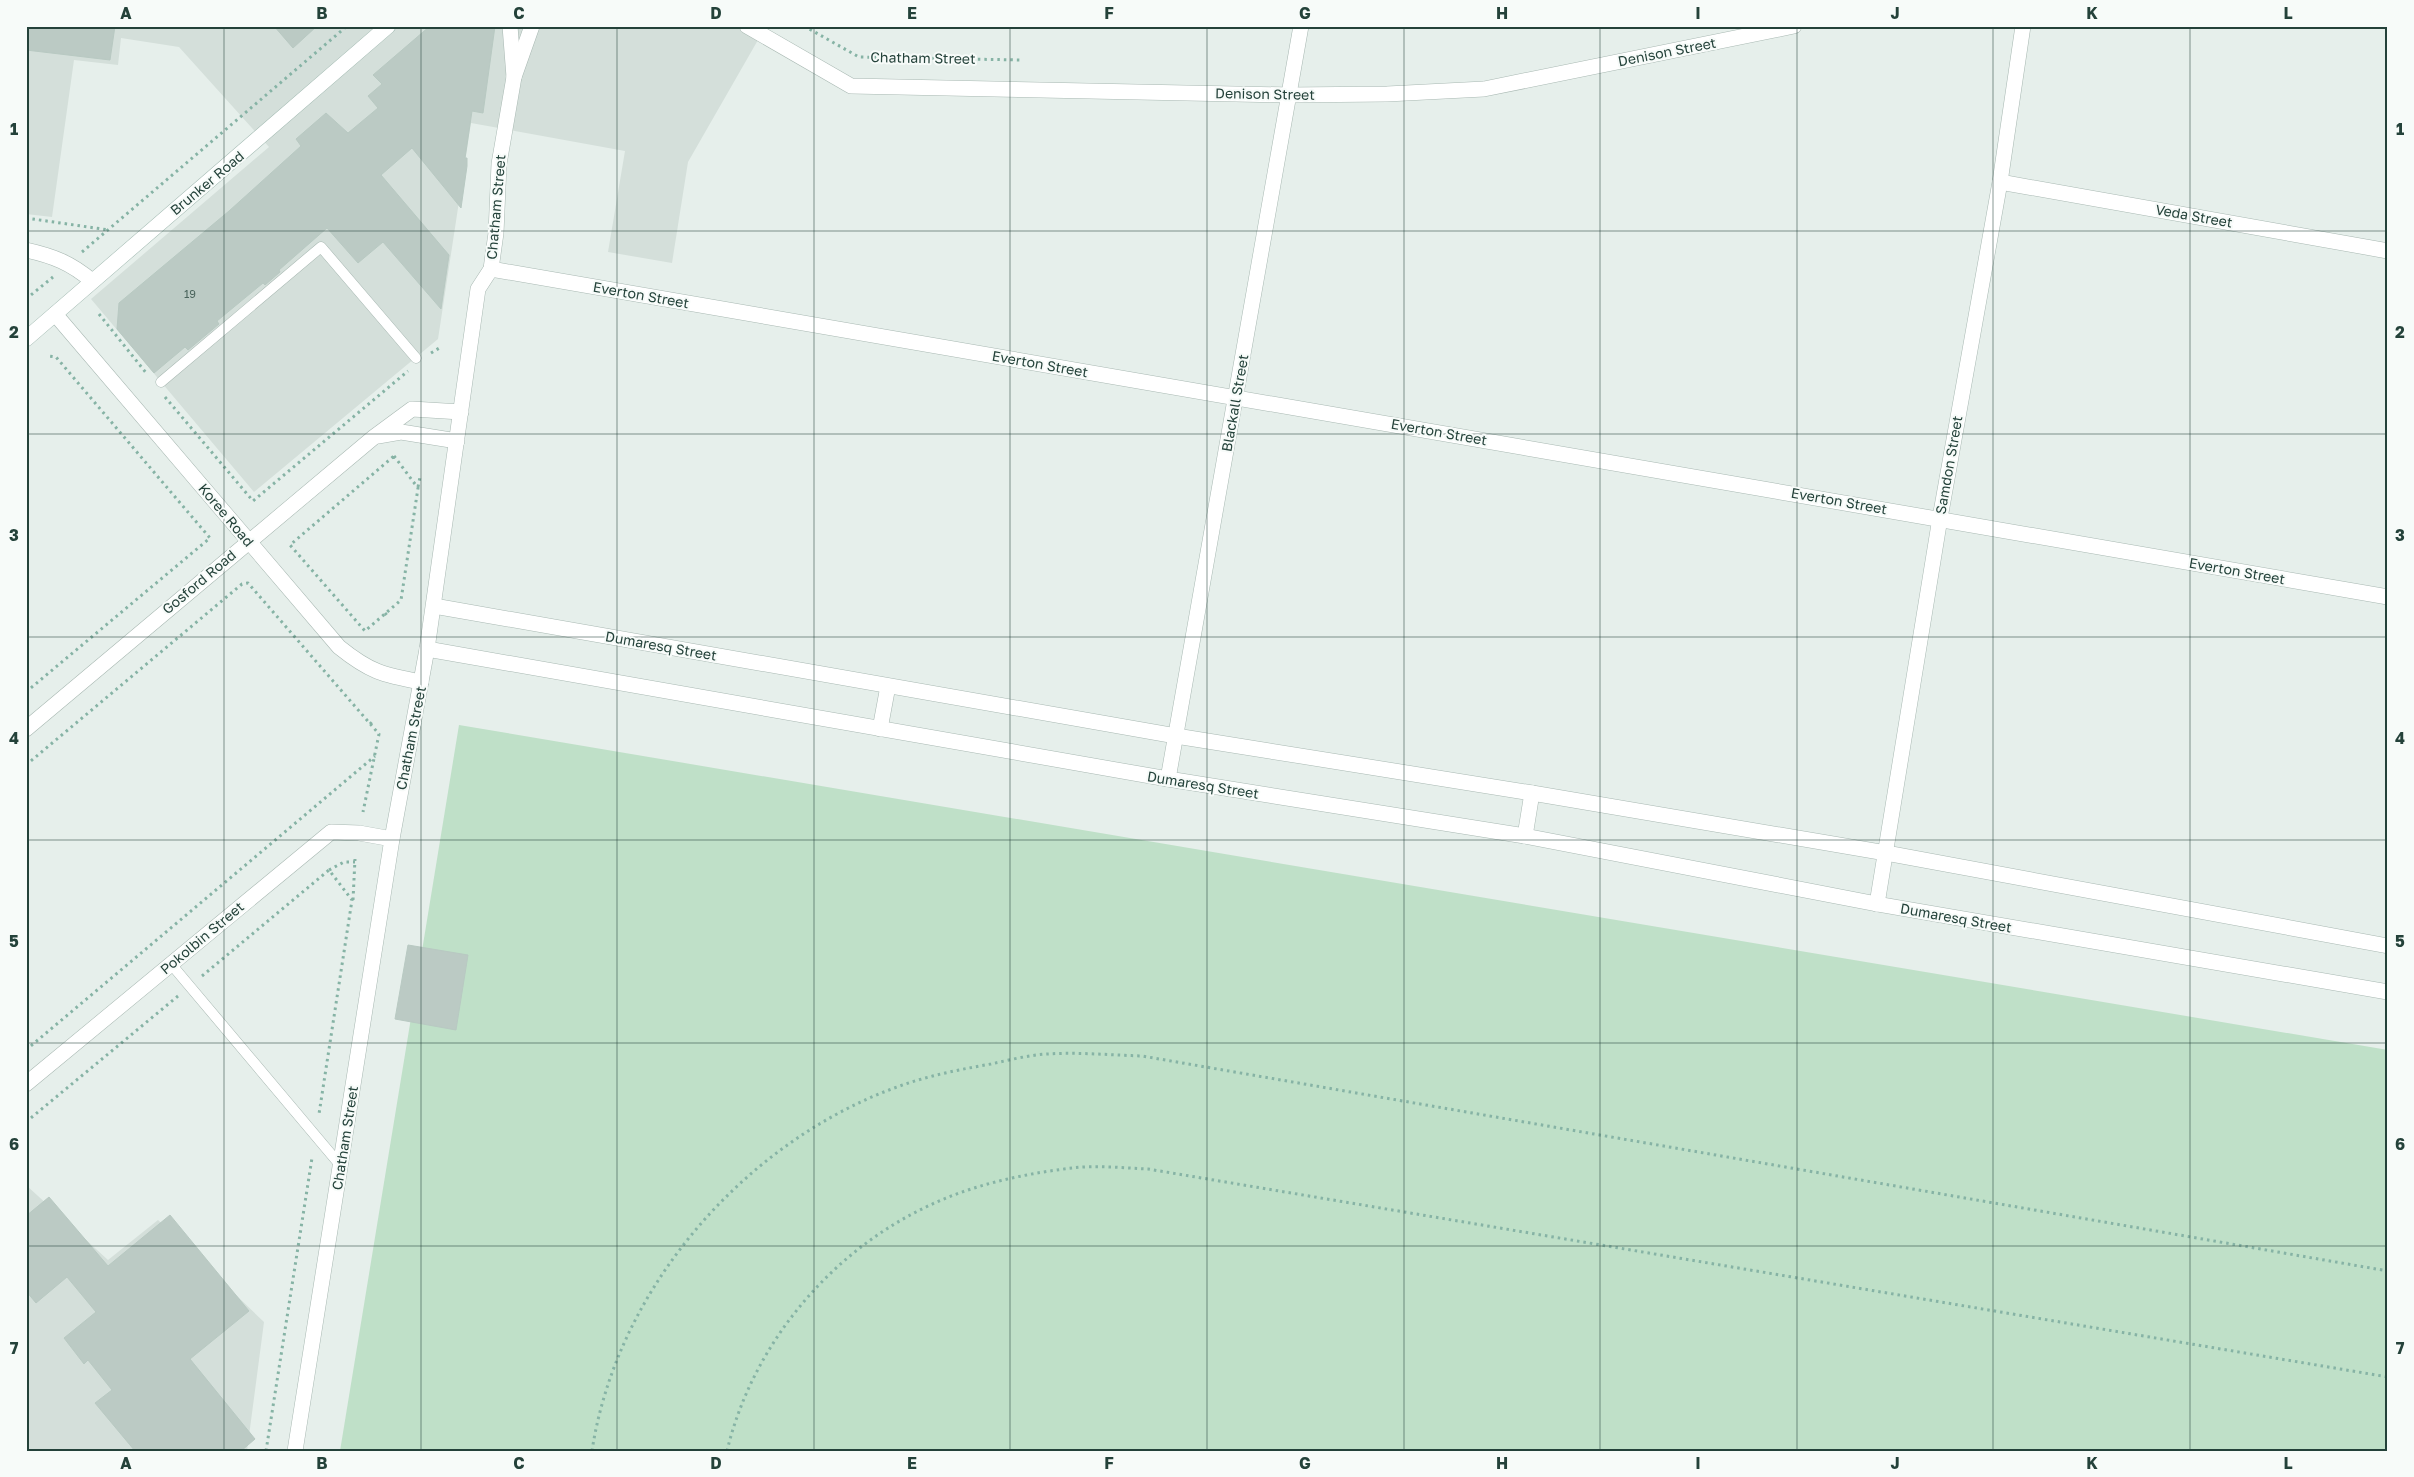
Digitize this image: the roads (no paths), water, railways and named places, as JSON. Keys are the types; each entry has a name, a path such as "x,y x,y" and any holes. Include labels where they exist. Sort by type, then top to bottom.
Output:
{"street":[{"name":"Brunker Road","path":"26,339 388,26"},
{"name":"Chatham Street","path":"295,1451 392,839 434,606 478,289 491,269 496,233 499,164 514,77 510,26"},
{"path":"514,77 532,26"},
{"name":"Denison Street","path":"747,26 851,86 1289,95 1387,94 1484,89 1794,26"},
{"name":"Blackall Street","path":"1168,779 1301,26"},
{"name":"Samdon Street","path":"1877,904 1940,518 2000,182 2023,26"},
{"name":"Veda Street","path":"2000,182 2388,251"},
{"path":"26,250 49,255 69,263 92,281"},
{"name":"Everton Street","path":"491,269 1940,518 2388,598"},
{"name":"Koree Road","path":"55,314 339,647 362,666 390,676 421,682"},
{"name":"Gosford Road","path":"26,729 248,541 374,437 412,409 461,412"},
{"name":"Gosford Road","path":"374,437 401,432 456,442"},
{"name":"Dumaresq Street","path":"434,606 1176,736 1532,792 1886,853 2388,946"},
{"name":"Dumaresq Street","path":"427,649 1168,779 1526,836 1877,904 2388,992"},
{"path":"880,729 888,686"},
{"path":"1526,836 1532,792"},
{"name":"Pokolbin Street","path":"26,1084 330,832 359,833 392,839"}],"lane":[{"path":"156,381 321,247 414,363"},
{"path":"171,964 341,1166"}]}
